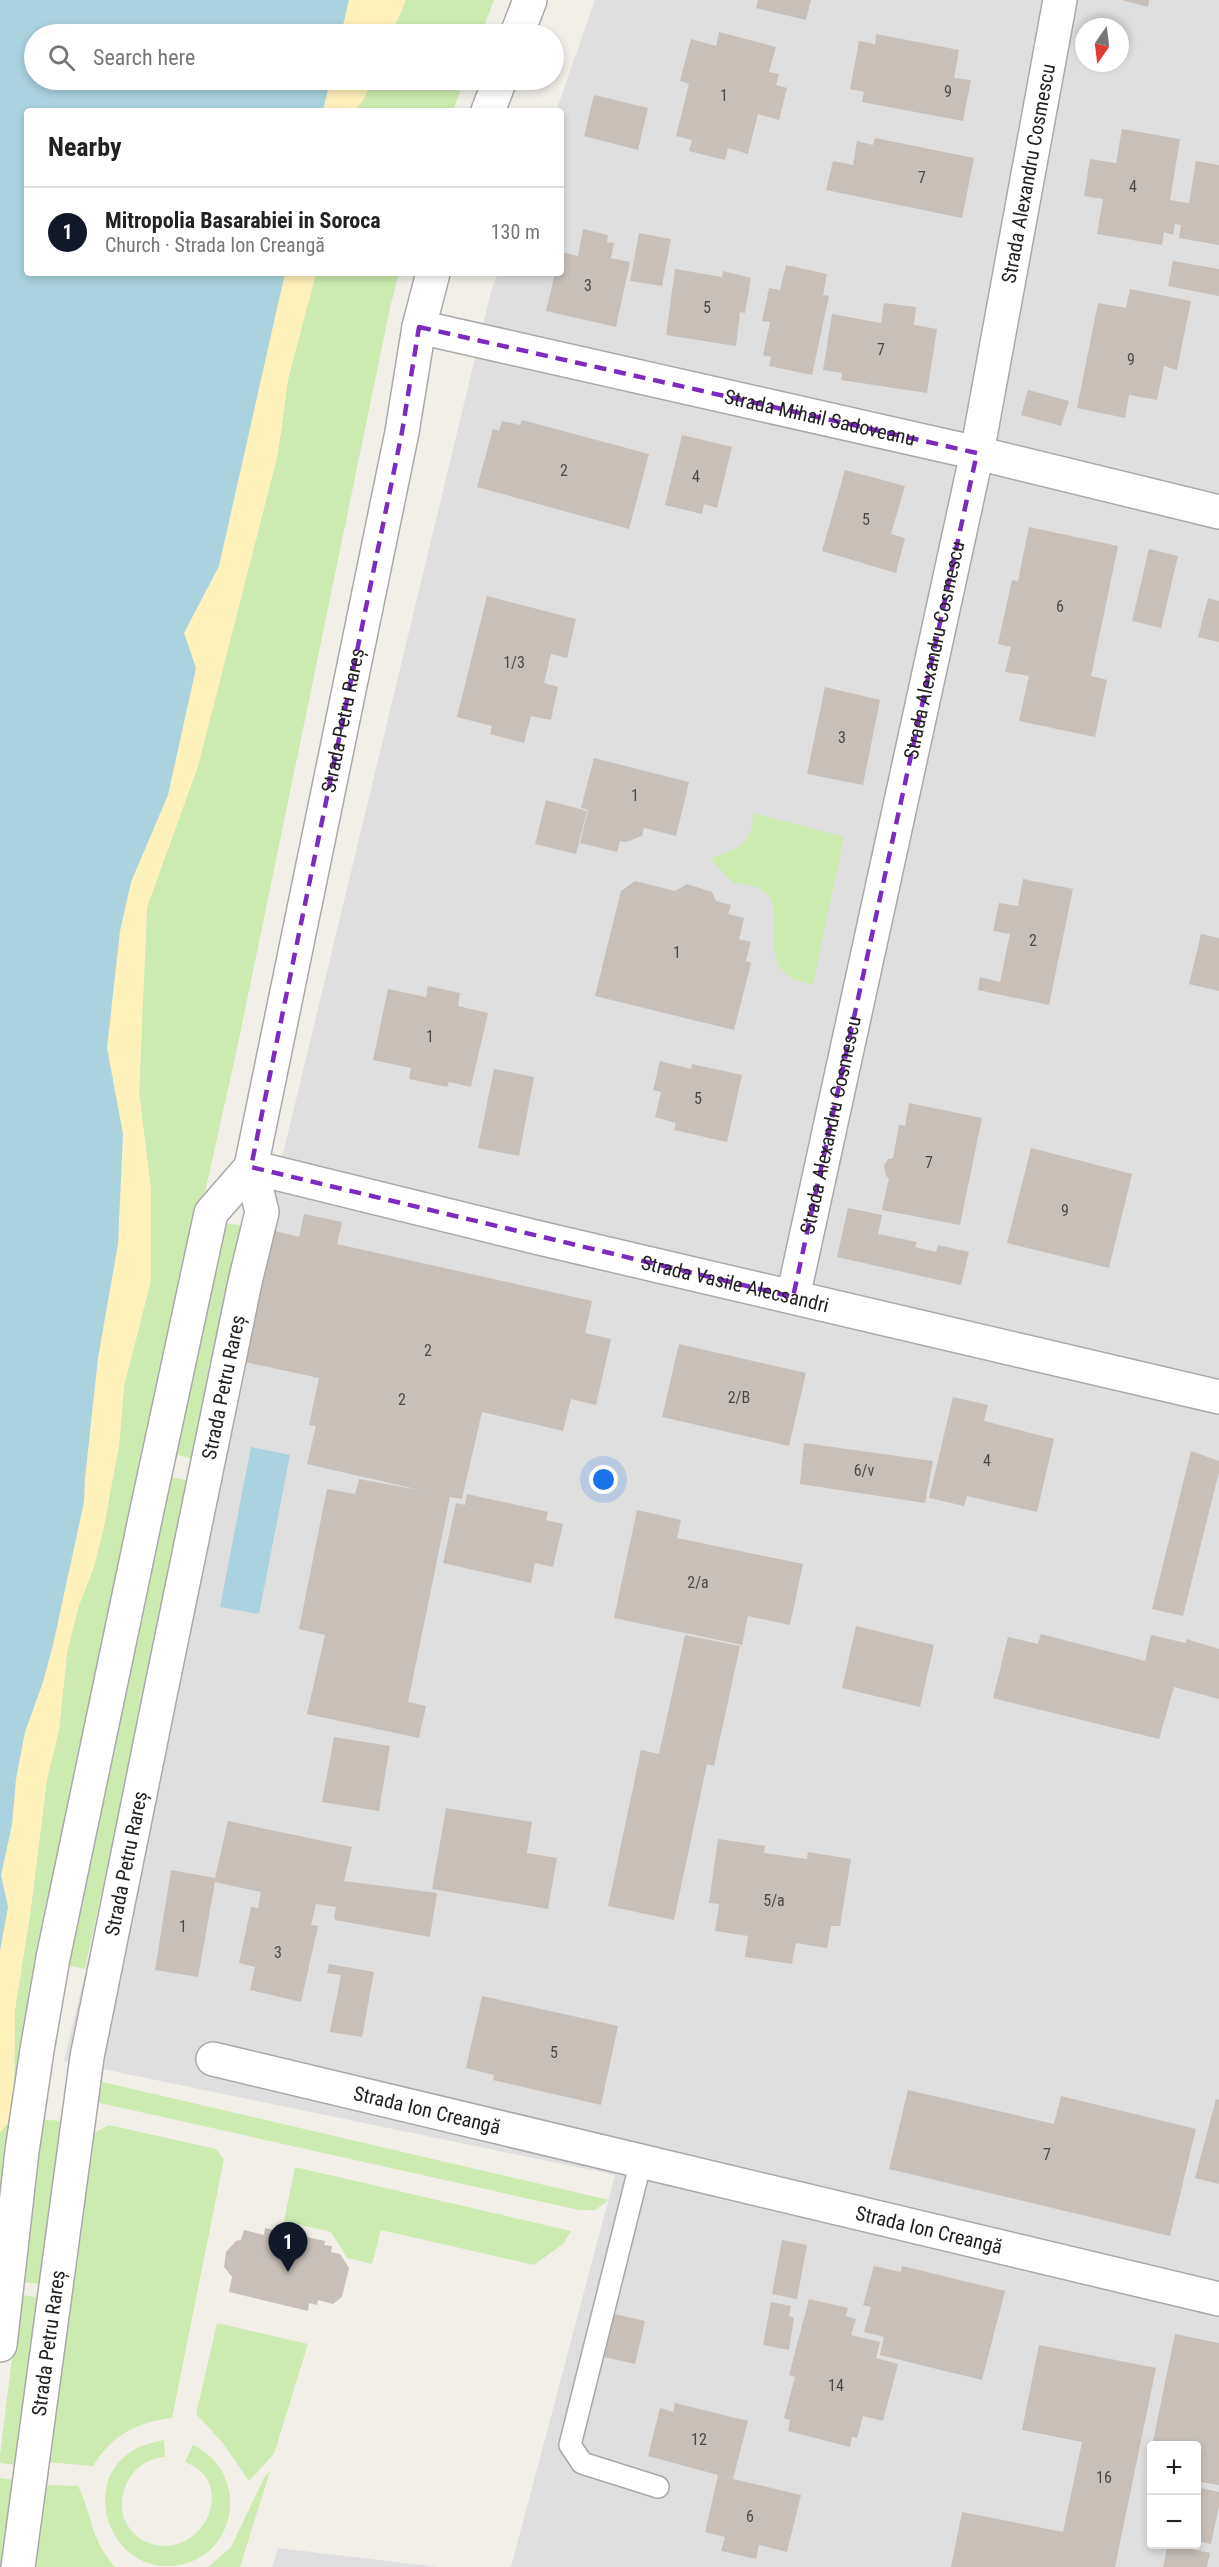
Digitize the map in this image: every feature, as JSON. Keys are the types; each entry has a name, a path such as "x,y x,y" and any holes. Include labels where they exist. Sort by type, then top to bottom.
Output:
{"street":[{"path":"521,24 530,0"},
{"name":"Strada Alexandru Cosmescu","path":"793,1297 977,453 1060,0"},
{"path":"489,108 496,90"},
{"name":"Strada Petru Rareș","path":"18,2567 87,2057 164,1672 262,1212 251,1167 399,444 419,327 432,276"},
{"name":"Strada Mihail Sadoveanu","path":"419,327 977,453 1219,512"},
{"name":"Strada Petru Rareș","path":"0,2345 22,2151 39,2038 144,1524 211,1213 251,1167"},
{"name":"Strada Vasile Alecsandri","path":"251,1167 531,1236 1219,1397"},
{"name":"Strada Ion Creangă","path":"213,2059 1219,2299"}],"lane":[{"path":"641,2161 570,2445 582,2463 658,2487"}],"highlighted area":[{"path":"419,327 977,453 793,1297 251,1167 402,432"}],"shaded area":[{"path":"595,0 1219,0 1219,2567 511,2567 615,2175 64,2061 491,292 497,276 564,276 564,108 557,108"},
{"path":"278,2548 437,2567 272,2567"}],"green space":[{"path":"406,0 494,0 485,24 395,24"},
{"path":"368,90 460,90 454,108 356,108"},
{"path":"315,276 398,276 238,1044 149,1444 0,2244 0,2132 8,2123 14,2092 15,2009 30,1915 47,1779 59,1730 67,1652 79,1605 94,1567 104,1526 119,1445 124,1386 151,1280 151,1191 139,1092 147,907 198,766 278,453 288,379"},
{"path":"753,813 844,837 813,985 790,977 783,971 776,959 774,918 767,894 754,886 733,883 710,859 735,848 746,839 750,833"},
{"path":"218,1222 246,1226 194,1459 169,1453"},
{"path":"164,1476 191,1481 85,1969 61,1964"},
{"path":"94,2080 609,2200 595,2210 579,2210 91,2101"},
{"path":"39,2119 60,2121 41,2284 18,2282"},
{"path":"109,2125 216,2149 224,2159 172,2418 137,2427 117,2438 100,2455 93,2466 45,2462 88,2136"},
{"path":"295,2167 571,2231 563,2244 534,2265 381,2230 372,2264 347,2258 331,2232 284,2221"},
{"path":"20,2295 37,2297 16,2465 0,2463 0,2455"},
{"path":"217,2323 308,2344 274,2454 249,2481 222,2442 196,2414"},
{"path":"164,2440 165,2457 139,2467 124,2489 122,2512 128,2527 136,2535 144,2541 164,2546 182,2543 196,2533 206,2519 212,2503 210,2487 202,2472 185,2462 193,2445 212,2459 225,2477 230,2497 229,2517 221,2536 208,2552 190,2562 166,2566 147,2563 130,2554 118,2540 109,2524 105,2506 106,2487 113,2470 126,2455 144,2445"},
{"path":"270,2471 240,2567 208,2567 231,2547 264,2478"},
{"path":"0,2478 14,2480 4,2567 0,2567"},
{"path":"40,2485 78,2486 96,2537 115,2567 29,2567"}],"sand":[{"path":"349,0 406,0 395,24 343,24"},
{"path":"328,90 368,90 356,108 324,108"},
{"path":"284,276 315,276 288,379 278,453 198,766 147,907 139,1092 151,1191 151,1280 124,1386 119,1445 104,1526 94,1567 79,1605 67,1652 59,1730 47,1779 30,1915 15,2009 14,2092 8,2123 0,2132 0,1951 7,1897 1,1875 12,1825 16,1779 25,1732 43,1682 53,1645 84,1502 98,1358 118,1244 123,1134 107,1048 120,931 131,882 168,795 196,668 184,633 219,566"}],"water":[{"path":"0,0 349,0 343,24 24,24 24,90 328,90 324,108 24,108 24,276 284,276 219,566 184,633 196,668 168,795 131,882 120,931 107,1048 123,1134 118,1244 98,1358 84,1502 53,1645 43,1682 25,1732 16,1779 12,1825 1,1875 8,1907 0,1951"},
{"path":"251,1447 290,1455 259,1614 220,1607"}],"building":[{"path":"758,0 811,0 806,20 756,8"},
{"path":"1122,0 1149,0 1148,7"},
{"path":"719,32 776,47 769,72 779,74 776,85 787,88 779,120 758,114 748,154 728,148 725,160 689,151 692,140 676,136 689,84 680,81 691,39 716,46"},
{"path":"876,34 959,50 954,78 971,80 963,121 862,102 864,92 850,89 859,41 875,44"},
{"path":"594,95 648,108 638,150 584,136"},
{"path":"1122,129 1180,139 1170,200 1189,203 1196,161 1219,165 1219,245 1179,238 1181,225 1175,224 1173,235 1164,232 1162,245 1097,234 1103,199 1084,196 1090,159 1116,163"},
{"path":"875,138 974,158 962,218 826,190 833,161 853,165 857,141 873,145"},
{"path":"583,229 608,235 607,242 614,243 611,258 630,262 616,327 546,311 554,276 564,276 564,253 578,256"},
{"path":"639,233 671,239 662,286 630,281"},
{"path":"1173,261 1219,269 1219,296 1168,286"},
{"path":"786,265 827,274 823,295 829,296 812,375 769,366 771,357 763,355 770,322 762,321 769,288 780,290"},
{"path":"675,269 722,277 723,271 751,278 745,313 740,312 736,346 666,335"},
{"path":"1130,289 1191,301 1177,370 1164,366 1157,400 1129,395 1125,418 1077,408 1098,303 1126,308"},
{"path":"884,303 916,307 914,325 937,329 927,393 841,380 842,373 823,370 832,314 881,323"},
{"path":"1028,390 1069,401 1061,426 1021,415"},
{"path":"522,420 649,454 629,529 477,487 493,429 499,431 502,421 520,425"},
{"path":"682,435 732,447 717,508 704,504 702,514 665,505"},
{"path":"845,470 905,486 891,534 905,538 896,573 822,551"},
{"path":"1029,527 1118,546 1091,676 1107,680 1095,737 1019,721 1029,676 1005,672 1011,647 998,644 1012,580 1018,581"},
{"path":"1149,549 1178,556 1161,628 1132,621"},
{"path":"487,596 576,619 567,658 551,654 544,683 558,687 551,720 531,716 524,743 490,734 492,726 457,717"},
{"path":"1208,598 1219,601 1219,642 1198,637"},
{"path":"825,687 880,700 863,785 807,774"},
{"path":"594,758 689,782 676,836 644,828 642,836 626,842 620,841 617,852 580,843 588,810 581,808"},
{"path":"546,800 587,811 576,854 535,844"},
{"path":"1023,879 1073,889 1049,1005 978,990 980,977 1000,982 1010,934 993,931 999,903 1018,906"},
{"path":"635,881 675,891 687,884 712,892 716,901 731,905 728,914 744,918 739,939 751,942 746,961 751,963 734,1030 595,996 621,891"},
{"path":"1201,934 1219,938 1219,991 1189,984"},
{"path":"428,986 460,993 458,1006 488,1013 471,1087 449,1082 447,1087 409,1079 411,1068 373,1060 388,989 426,997"},
{"path":"660,1061 691,1069 692,1064 742,1075 727,1142 674,1130 676,1123 655,1117 661,1092 653,1090"},
{"path":"494,1069 534,1077 519,1156 478,1148"},
{"path":"909,1103 982,1118 960,1225 882,1210 889,1178 886,1176 884,1166 888,1159 893,1158 899,1125 905,1126"},
{"path":"1031,1148 1132,1174 1109,1268 1007,1243"},
{"path":"848,1208 882,1215 878,1234 917,1242 915,1247 936,1252 938,1245 969,1252 961,1285 837,1257"},
{"path":"304,1214 342,1222 337,1244 592,1301 585,1333 611,1339 596,1405 571,1399 563,1431 482,1412 462,1499 450,1497 408,1702 426,1706 419,1738 307,1714 325,1635 299,1629 327,1489 355,1494 359,1479 424,1491 307,1464 316,1426 309,1425 319,1378 245,1362 275,1231 299,1237"},
{"path":"679,1344 806,1373 789,1446 662,1417"},
{"path":"953,1397 988,1405 984,1421 1054,1439 1037,1512 967,1496 964,1506 929,1498"},
{"path":"804,1443 933,1461 925,1503 800,1484"},
{"path":"1191,1451 1219,1461 1219,1472 1183,1616 1152,1609"},
{"path":"467,1494 548,1512 546,1520 563,1524 553,1567 535,1563 531,1583 443,1563 456,1503 465,1505"},
{"path":"637,1510 681,1520 677,1538 803,1564 790,1625 748,1616 742,1645 614,1618"},
{"path":"856,1626 934,1645 920,1707 842,1688"},
{"path":"1041,1634 1145,1661 1151,1635 1186,1643 1186,1639 1219,1649 1219,1699 1174,1687 1159,1739 993,1698 1008,1637 1038,1644"},
{"path":"685,1635 740,1646 714,1766 707,1764 674,1920 608,1906 641,1750 659,1754"},
{"path":"334,1737 390,1746 379,1811 322,1802"},
{"path":"446,1808 532,1822 527,1853 557,1858 548,1909 432,1889"},
{"path":"228,1821 352,1847 344,1881 437,1893 430,1937 335,1920 336,1907 316,1904 311,1925 318,1926 301,2002 250,1990 255,1967 239,1963 251,1907 258,1908 261,1892 215,1882 198,1977 155,1970 171,1870 215,1878"},
{"path":"718,1839 765,1846 764,1853 807,1859 808,1852 851,1859 840,1926 831,1926 827,1948 796,1943 792,1964 745,1957 748,1936 715,1931 719,1904 709,1903"},
{"path":"329,1964 374,1972 362,2037 330,2032 341,1975 327,1973"},
{"path":"482,1996 618,2026 601,2105 493,2080 494,2075 466,2068"},
{"path":"908,2090 1054,2124 1061,2096 1196,2129 1170,2236 889,2169"},
{"path":"1216,2099 1219,2100 1219,2184 1195,2178"},
{"path":"265,2228 325,2241 324,2245 332,2246 331,2252 340,2254 349,2268 342,2297 333,2304 318,2300 317,2305 309,2303 308,2311 229,2292 232,2277 224,2267 226,2252 236,2241 241,2240 244,2230 264,2235"},
{"path":"782,2240 807,2245 797,2299 772,2294"},
{"path":"874,2266 901,2272 902,2266 1005,2291 982,2380 880,2355 884,2337 864,2332 871,2307 863,2305"},
{"path":"809,2299 848,2308 846,2316 856,2319 851,2335 880,2342 876,2358 898,2364 883,2421 863,2416 857,2438 852,2437 850,2447 788,2431 790,2420 784,2418 795,2377 789,2375"},
{"path":"771,2302 791,2306 789,2316 794,2318 789,2350 763,2345"},
{"path":"614,2314 645,2321 635,2364 604,2357"},
{"path":"1175,2334 1219,2343 1219,2485 1201,2482 1201,2441 1153,2441"},
{"path":"1039,2345 1156,2368 1115,2567 951,2567 962,2512 1063,2532 1082,2442 1022,2430"},
{"path":"675,2403 748,2421 733,2479 801,2495 787,2552 759,2545 756,2559 721,2551 725,2537 705,2532 718,2475 648,2456 660,2408 673,2412"},
{"path":"1201,2488 1219,2492 1219,2506 1211,2544 1201,2542"},
{"path":"1167,2549 1191,2549 1210,2553 1207,2567 1163,2567"}],"place":[{"name":"Mitropolia Basarabiei in Soroca","path":"288,2272"}]}
